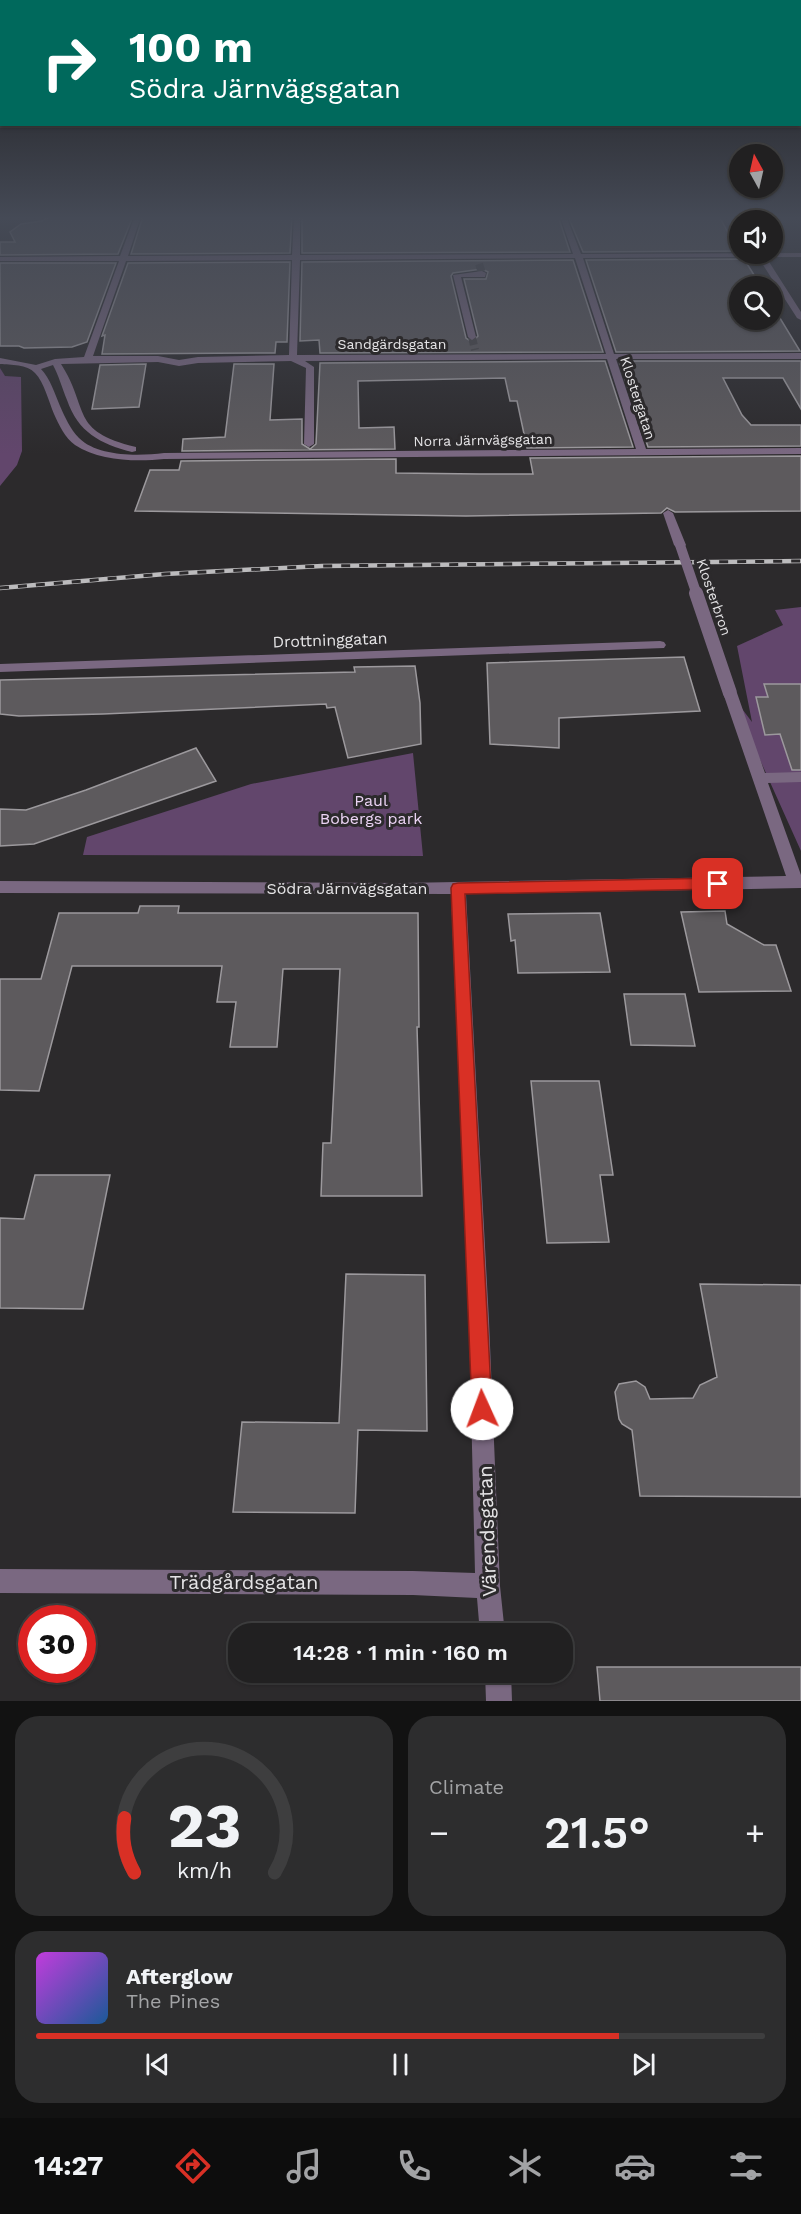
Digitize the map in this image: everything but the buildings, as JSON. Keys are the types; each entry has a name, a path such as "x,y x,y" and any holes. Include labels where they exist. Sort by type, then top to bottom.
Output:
{"street":[{"path":"88,359 110,295"},
{"path":"294,295 293,358 310,367 309,444"},
{"path":"462,295 472,337"},
{"name":"Klostergatan","path":"590,295 642,452"},
{"path":"787,295 801,318"},
{"name":"Sandgärdsgatan","path":"36,368 55,362 88,359 158,359 179,363 198,360 476,354 610,357 801,356"},
{"name":"Sandgärdsgatan","path":"0,356 33,355 55,362"},
{"path":"0,361 21,362 36,368"},
{"name":"Norra Järnvägsgatan","path":"55,362 81,422 90,433 117,446 164,456"},
{"name":"Norra Järnvägsgatan","path":"36,368 44,378 66,429 77,442 94,450 134,458 801,451"},
{"name":"Klosterbron","path":"668,513 697,591 758,778 798,882"},
{"name":"Drottninggatan","path":"0,668 660,645"},
{"path":"758,778 801,777"},
{"name":"Södra Järnvägsgatan","path":"0,887 458,888 798,882"},
{"name":"Värendsgatan","path":"458,888 480,1344 488,1586 492,1623"},
{"name":"Trädgårdsgatan","path":"0,1581 413,1583 488,1586"},
{"path":"498,1683 499,1701"}],"green space":[{"path":"0,368 5,376 21,377 22,451 17,465 0,486"},
{"path":"801,607 801,851 730,693 752,722 737,646 783,625 775,610"},
{"name":"Paul Bobergs park","path":"413,753 423,856 83,855 87,837 251,784"}],"tunnel":[{"path":"472,337 475,350"}],"railway":[{"path":"0,588 165,574 322,566 801,561"}],"route":[{"path":"482,1409 458,888 718,884"}]}
